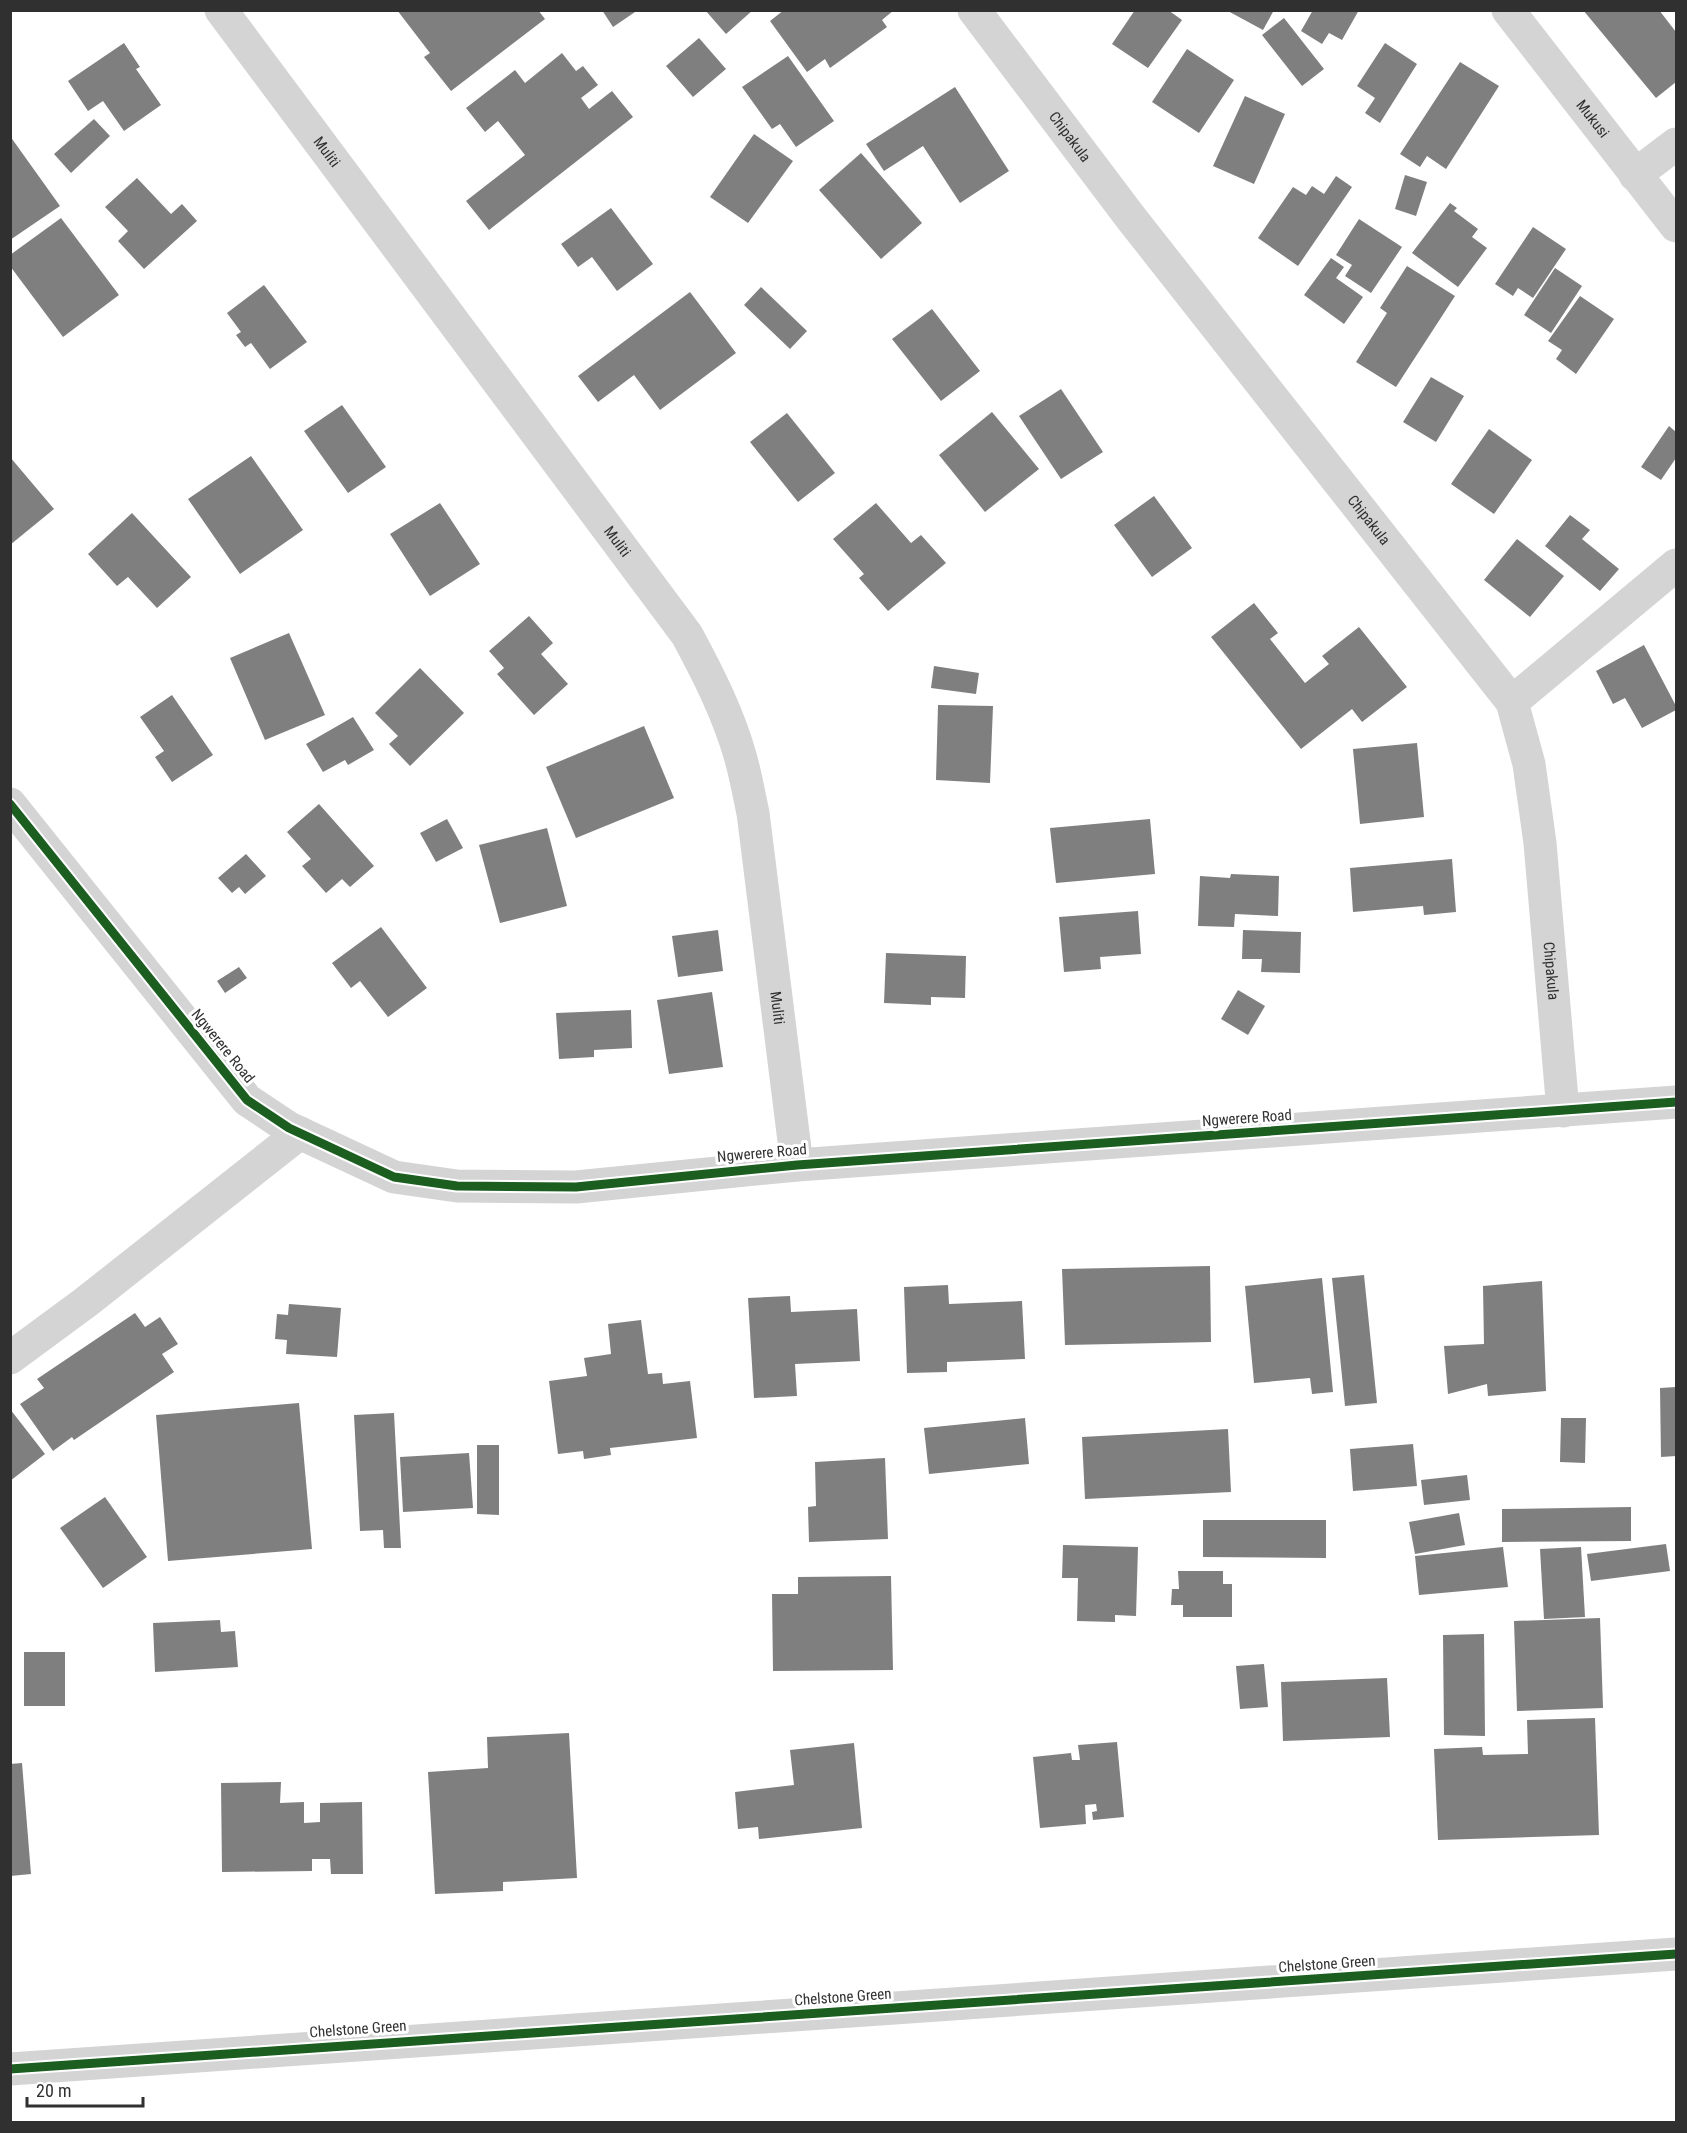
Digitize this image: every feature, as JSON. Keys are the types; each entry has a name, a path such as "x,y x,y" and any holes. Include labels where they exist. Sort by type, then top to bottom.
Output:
{"street":[{"name":"Muliti","path":"221,10 680,625 708,673 741,758 753,813 797,1165"},
{"name":"Chipakula","path":"974,10 1131,218 1512,702 1529,764 1539,843 1563,1111"},
{"name":"Mukusi","path":"1508,10 1677,226"},
{"path":"1635,175 1677,144"},
{"path":"1512,702 1677,565"},
{"name":"Ngwerere Road","path":"10,804 248,1100 300,1133 394,1177 457,1186 576,1187 797,1165 1677,1102"},
{"path":"10,1358 86,1302 300,1133"},
{"name":"Chelstone Green","path":"10,2069 1677,1954"}],"building":[{"path":"397,10 538,10 545,19 451,91 424,57 430,53"},
{"path":"602,10 638,10 613,27"},
{"path":"705,10 753,10 726,34"},
{"path":"784,10 894,10 882,20 887,27 830,68 825,59 807,72 770,21"},
{"path":"1135,10 1168,10 1182,20 1148,68 1112,44"},
{"path":"1226,10 1274,10 1263,30"},
{"path":"1313,10 1359,10 1342,40 1329,33 1322,44 1301,31"},
{"path":"1583,10 1659,10 1676,32 1676,82 1656,98"},
{"path":"1284,18 1324,69 1302,86 1262,35"},
{"path":"699,38 726,69 693,97 666,66"},
{"path":"124,43 140,67 136,69 161,105 124,131 103,101 88,111 68,81"},
{"path":"1385,43 1417,64 1380,123 1365,113 1375,98 1357,86"},
{"path":"1187,49 1234,80 1199,133 1152,102"},
{"path":"562,53 576,71 583,66 598,85 581,98 589,109 612,91 633,117 489,230 466,201 525,155 498,121 485,132 466,108 515,70 525,83"},
{"path":"788,56 834,121 796,147 780,124 772,129 742,87"},
{"path":"1460,62 1499,86 1446,169 1427,156 1420,167 1400,154"},
{"path":"955,87 1009,171 960,203 923,146 884,171 866,144"},
{"path":"1245,96 1285,114 1254,184 1213,166"},
{"path":"94,119 110,136 71,173 54,154"},
{"path":"754,134 793,161 748,223 710,197"},
{"path":"10,136 60,206 10,240"},
{"path":"861,153 922,223 881,259 819,190"},
{"path":"1405,175 1427,182 1416,216 1395,209"},
{"path":"1336,176 1352,187 1298,266 1258,238 1293,187 1306,195 1312,186 1324,194"},
{"path":"137,178 171,214 182,204 197,221 144,269 118,241 128,231 105,207"},
{"path":"1450,203 1457,208 1454,211 1478,229 1472,237 1487,248 1458,287 1412,253"},
{"path":"611,208 653,264 617,291 592,257 578,267 561,244"},
{"path":"61,218 119,295 63,337 10,266 10,255"},
{"path":"1359,219 1402,247 1371,293 1345,276 1352,265 1336,255"},
{"path":"1533,227 1566,249 1533,298 1518,288 1513,296 1495,284"},
{"path":"1331,258 1344,267 1336,278 1363,297 1344,324 1304,295"},
{"path":"1407,266 1455,296 1396,387 1356,362 1387,313 1380,308"},
{"path":"1555,268 1582,286 1551,333 1524,315"},
{"path":"264,285 307,342 270,369 251,343 245,347 236,335 241,332 227,313"},
{"path":"761,287 807,331 790,349 744,305"},
{"path":"690,292 736,353 660,410 634,375 598,402 578,376"},
{"path":"1580,296 1614,319 1576,374 1556,359 1562,350 1548,341"},
{"path":"932,309 980,371 941,401 892,339"},
{"path":"1431,377 1464,396 1436,442 1403,422"},
{"path":"1061,389 1103,452 1061,479 1019,416"},
{"path":"342,405 386,467 348,493 304,431"},
{"path":"992,412 1039,469 985,512 939,455"},
{"path":"787,413 835,473 798,502 750,442"},
{"path":"1669,426 1676,432 1676,458 1661,480 1641,467"},
{"path":"1489,429 1532,460 1494,514 1451,484"},
{"path":"251,456 303,530 240,574 188,499"},
{"path":"10,457 54,509 10,545"},
{"path":"1154,496 1192,548 1152,577 1114,525"},
{"path":"440,503 480,564 430,596 390,534"},
{"path":"876,503 911,543 921,535 946,563 888,611 859,578 864,574 833,539"},
{"path":"132,513 191,577 157,608 128,577 117,586 88,554"},
{"path":"1570,515 1590,530 1582,539 1619,569 1600,591 1545,546"},
{"path":"1517,539 1564,576 1530,617 1484,580"},
{"path":"1254,603 1278,633 1270,639 1305,683 1329,664 1322,656 1359,627 1407,687 1362,722 1352,709 1301,749 1211,637"},
{"path":"529,616 553,643 541,654 568,684 534,715 497,674 504,668 489,651"},
{"path":"289,633 325,715 265,740 230,658"},
{"path":"1644,645 1676,710 1642,728 1625,698 1613,704 1596,671"},
{"path":"934,666 979,673 976,694 931,688"},
{"path":"420,668 464,713 410,766 389,744 398,736 375,713"},
{"path":"172,695 213,755 172,782 155,757 164,751 140,717"},
{"path":"938,705 993,706 990,783 936,780"},
{"path":"353,717 374,750 348,765 345,760 323,772 306,744"},
{"path":"644,726 674,798 576,838 546,767"},
{"path":"1417,743 1424,817 1360,824 1353,749"},
{"path":"319,804 374,866 350,887 342,879 326,893 302,866 311,859 287,832"},
{"path":"447,819 463,848 436,862 420,833"},
{"path":"1150,819 1155,874 1056,883 1050,828"},
{"path":"547,828 567,906 500,923 479,845"},
{"path":"246,854 266,876 245,894 239,887 232,893 218,878"},
{"path":"1452,859 1456,912 1424,915 1423,906 1353,912 1350,868"},
{"path":"1231,874 1279,876 1278,916 1235,914 1234,927 1198,926 1200,876 1230,878"},
{"path":"1138,911 1141,954 1100,957 1101,969 1064,972 1059,917"},
{"path":"381,927 427,988 388,1017 360,981 351,988 332,963"},
{"path":"718,930 723,971 678,977 672,936"},
{"path":"1243,930 1301,932 1300,973 1261,972 1262,959 1242,959"},
{"path":"886,953 966,956 965,998 931,997 931,1005 884,1003"},
{"path":"239,967 247,978 225,993 217,981"},
{"path":"1238,990 1265,1006 1248,1035 1221,1019"},
{"path":"712,992 723,1067 669,1074 657,1000"},
{"path":"631,1010 632,1048 594,1050 594,1057 559,1059 556,1013"},
{"path":"1210,1266 1211,1342 1065,1345 1062,1269"},
{"path":"1364,1275 1377,1403 1345,1406 1332,1278"},
{"path":"1322,1278 1333,1392 1312,1394 1310,1378 1254,1383 1245,1286"},
{"path":"1542,1281 1546,1391 1488,1396 1487,1384 1448,1394 1444,1346 1484,1344 1483,1286"},
{"path":"948,1285 949,1304 1022,1301 1025,1359 947,1362 947,1372 907,1373 904,1287"},
{"path":"790,1296 791,1312 857,1309 860,1361 795,1364 797,1396 754,1398 748,1298"},
{"path":"289,1304 341,1308 337,1357 286,1354 287,1340 275,1339 277,1314 288,1315"},
{"path":"135,1313 145,1327 160,1317 178,1344 162,1354 174,1372 74,1440 72,1437 53,1451 20,1404 44,1388 37,1379"},
{"path":"641,1320 648,1374 662,1373 663,1384 690,1381 697,1438 610,1448 611,1455 584,1459 583,1451 558,1454 549,1381 587,1376 584,1358 611,1354 608,1324"},
{"path":"1676,1387 1676,1456 1661,1457 1660,1388"},
{"path":"299,1403 312,1549 168,1561 156,1415"},
{"path":"10,1409 45,1454 10,1481"},
{"path":"394,1413 401,1548 384,1548 383,1530 360,1531 354,1415"},
{"path":"1025,1418 1029,1464 929,1474 924,1428"},
{"path":"1561,1418 1586,1418 1585,1463 1560,1462"},
{"path":"1228,1429 1231,1492 1085,1499 1082,1437"},
{"path":"1413,1444 1417,1486 1353,1491 1350,1449"},
{"path":"477,1445 499,1445 499,1515 477,1514"},
{"path":"469,1453 473,1508 403,1512 400,1457"},
{"path":"885,1458 888,1539 809,1542 808,1507 816,1506 815,1462"},
{"path":"1467,1475 1470,1500 1424,1505 1421,1480"},
{"path":"105,1497 147,1557 103,1588 60,1528"},
{"path":"1631,1507 1631,1541 1502,1542 1502,1509"},
{"path":"1459,1513 1465,1545 1415,1554 1409,1522"},
{"path":"1203,1520 1326,1520 1326,1558 1203,1557"},
{"path":"1666,1544 1670,1571 1591,1581 1587,1554"},
{"path":"1063,1545 1138,1547 1136,1616 1115,1615 1115,1622 1077,1621 1078,1578 1062,1578"},
{"path":"1503,1547 1508,1587 1419,1595 1415,1556"},
{"path":"1581,1547 1585,1617 1544,1619 1540,1549"},
{"path":"1178,1571 1223,1571 1223,1584 1232,1584 1232,1617 1183,1617 1183,1605 1171,1605 1172,1589 1179,1589"},
{"path":"891,1576 893,1670 773,1671 772,1594 798,1594 798,1577"},
{"path":"1600,1618 1603,1708 1517,1711 1514,1621"},
{"path":"220,1620 221,1632 235,1631 238,1667 155,1672 153,1623"},
{"path":"1484,1634 1485,1736 1444,1735 1443,1635"},
{"path":"24,1652 65,1652 65,1706 24,1706"},
{"path":"1264,1664 1268,1707 1240,1709 1236,1666"},
{"path":"1387,1678 1390,1737 1283,1741 1281,1682"},
{"path":"1595,1718 1599,1835 1438,1840 1434,1749 1482,1747 1483,1755 1528,1754 1527,1720"},
{"path":"569,1733 577,1878 503,1882 503,1891 435,1894 428,1772 488,1768 487,1737"},
{"path":"1117,1742 1124,1817 1093,1820 1092,1812 1097,1811 1096,1804 1085,1805 1086,1824 1040,1828 1033,1757 1071,1753 1072,1760 1080,1760 1078,1745"},
{"path":"854,1743 862,1828 759,1839 758,1827 738,1829 735,1792 794,1785 790,1750"},
{"path":"22,1763 31,1874 10,1876 10,1764"},
{"path":"281,1782 280,1803 304,1802 304,1823 320,1822 320,1803 362,1802 363,1874 331,1874 330,1859 312,1859 312,1871 222,1872 221,1783"}],"cycle path":[{"path":"10,804 247,1100 289,1128 394,1177 457,1186 576,1187 797,1165 1676,1102"},
{"path":"10,2069 1676,1954"}]}
